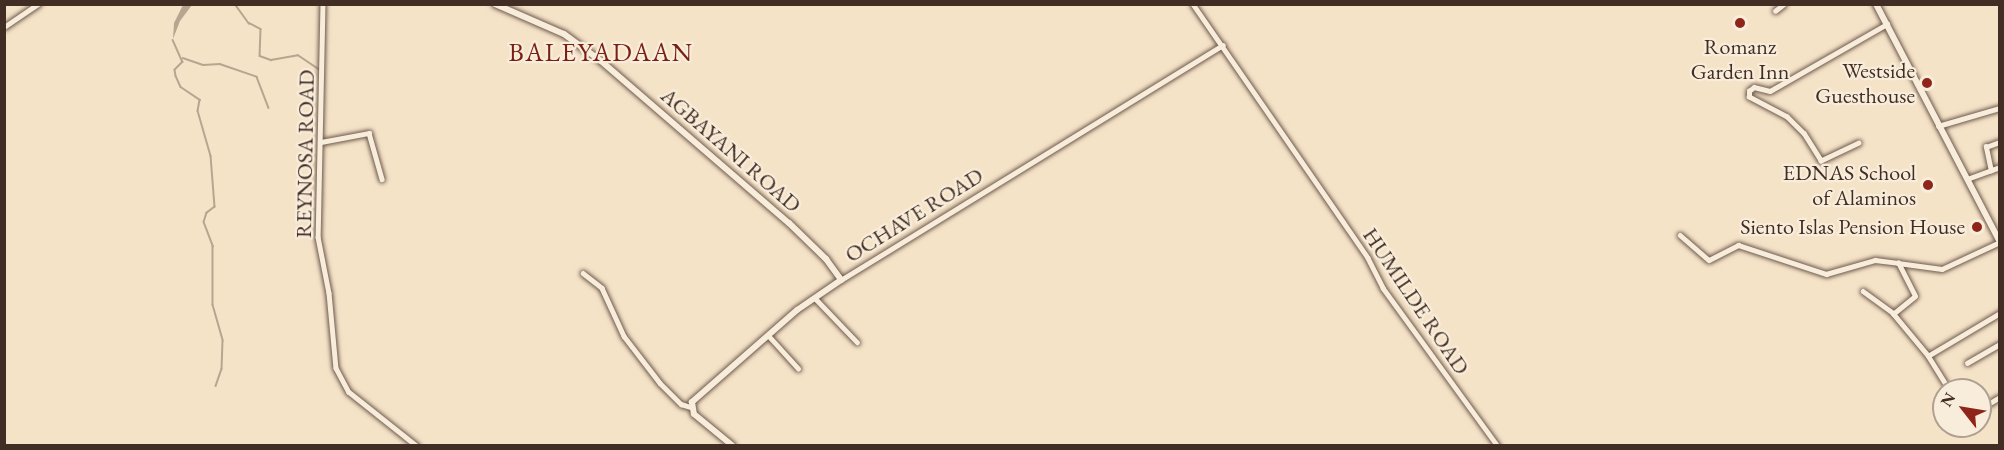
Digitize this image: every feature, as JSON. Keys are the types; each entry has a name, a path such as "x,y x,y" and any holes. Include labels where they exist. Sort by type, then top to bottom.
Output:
{"street":[{"path":"4,27 38,4"},
{"name":"REYNOSA ROAD","path":"322,4 318,237 339,377 360,402 417,446"},
{"name":"AGBAYANI ROAD","path":"495,4 564,34 601,61 789,223 826,259 841,280"},
{"path":"1193,4 1223,45"},
{"path":"1776,11 1784,4"},
{"path":"1680,235 1709,260 1738,245 1826,274 1875,260 1942,269 2000,242 1876,4"},
{"path":"1859,143 1821,161 1804,134 1787,117 1749,97 1749,91 1755,87 1770,92 1887,24"},
{"name":"OCHAVE ROAD","path":"691,407 698,395 815,297 1223,45"},
{"name":"HUMILDE ROAD","path":"1223,45 1308,175 1368,258 1387,292 1498,446"},
{"path":"1938,126 2000,108"},
{"path":"321,142 369,133 382,179"},
{"path":"1991,171 1986,147 2000,142"},
{"path":"1967,179 2000,167"},
{"path":"1893,313 1915,297 1898,263"},
{"path":"584,273 602,288 630,346 660,383 681,404 691,407 733,446"},
{"path":"1863,291 1893,313 1928,356 1941,378"},
{"path":"815,297 857,342"},
{"path":"1928,356 2000,313"},
{"path":"768,335 798,368"},
{"path":"1967,363 2000,344"}],"shaded area":[{"path":"183,5 192,5 180,21 173,39 174,23"}],"waterway":[{"path":"235,4 249,23 261,29 260,56 271,60 298,55 320,70"},
{"path":"173,40 183,62 175,70 176,76 181,87 200,100 198,111 211,156 215,207 207,213 204,222 213,246 213,305 223,341 222,369 216,386"},
{"path":"183,58 203,65 220,64 257,77 269,108"}],"place":[{"name":"Romanz Garden Inn","path":"1740,23"},
{"name":"Westside Guesthouse","path":"1927,83"},
{"name":"EDNAS School of Alaminos","path":"1928,185"},
{"name":"Siento Islas Pension House","path":"1977,227"}],"district":[{"name":"BALEYADAAN","path":"601,53"}]}
